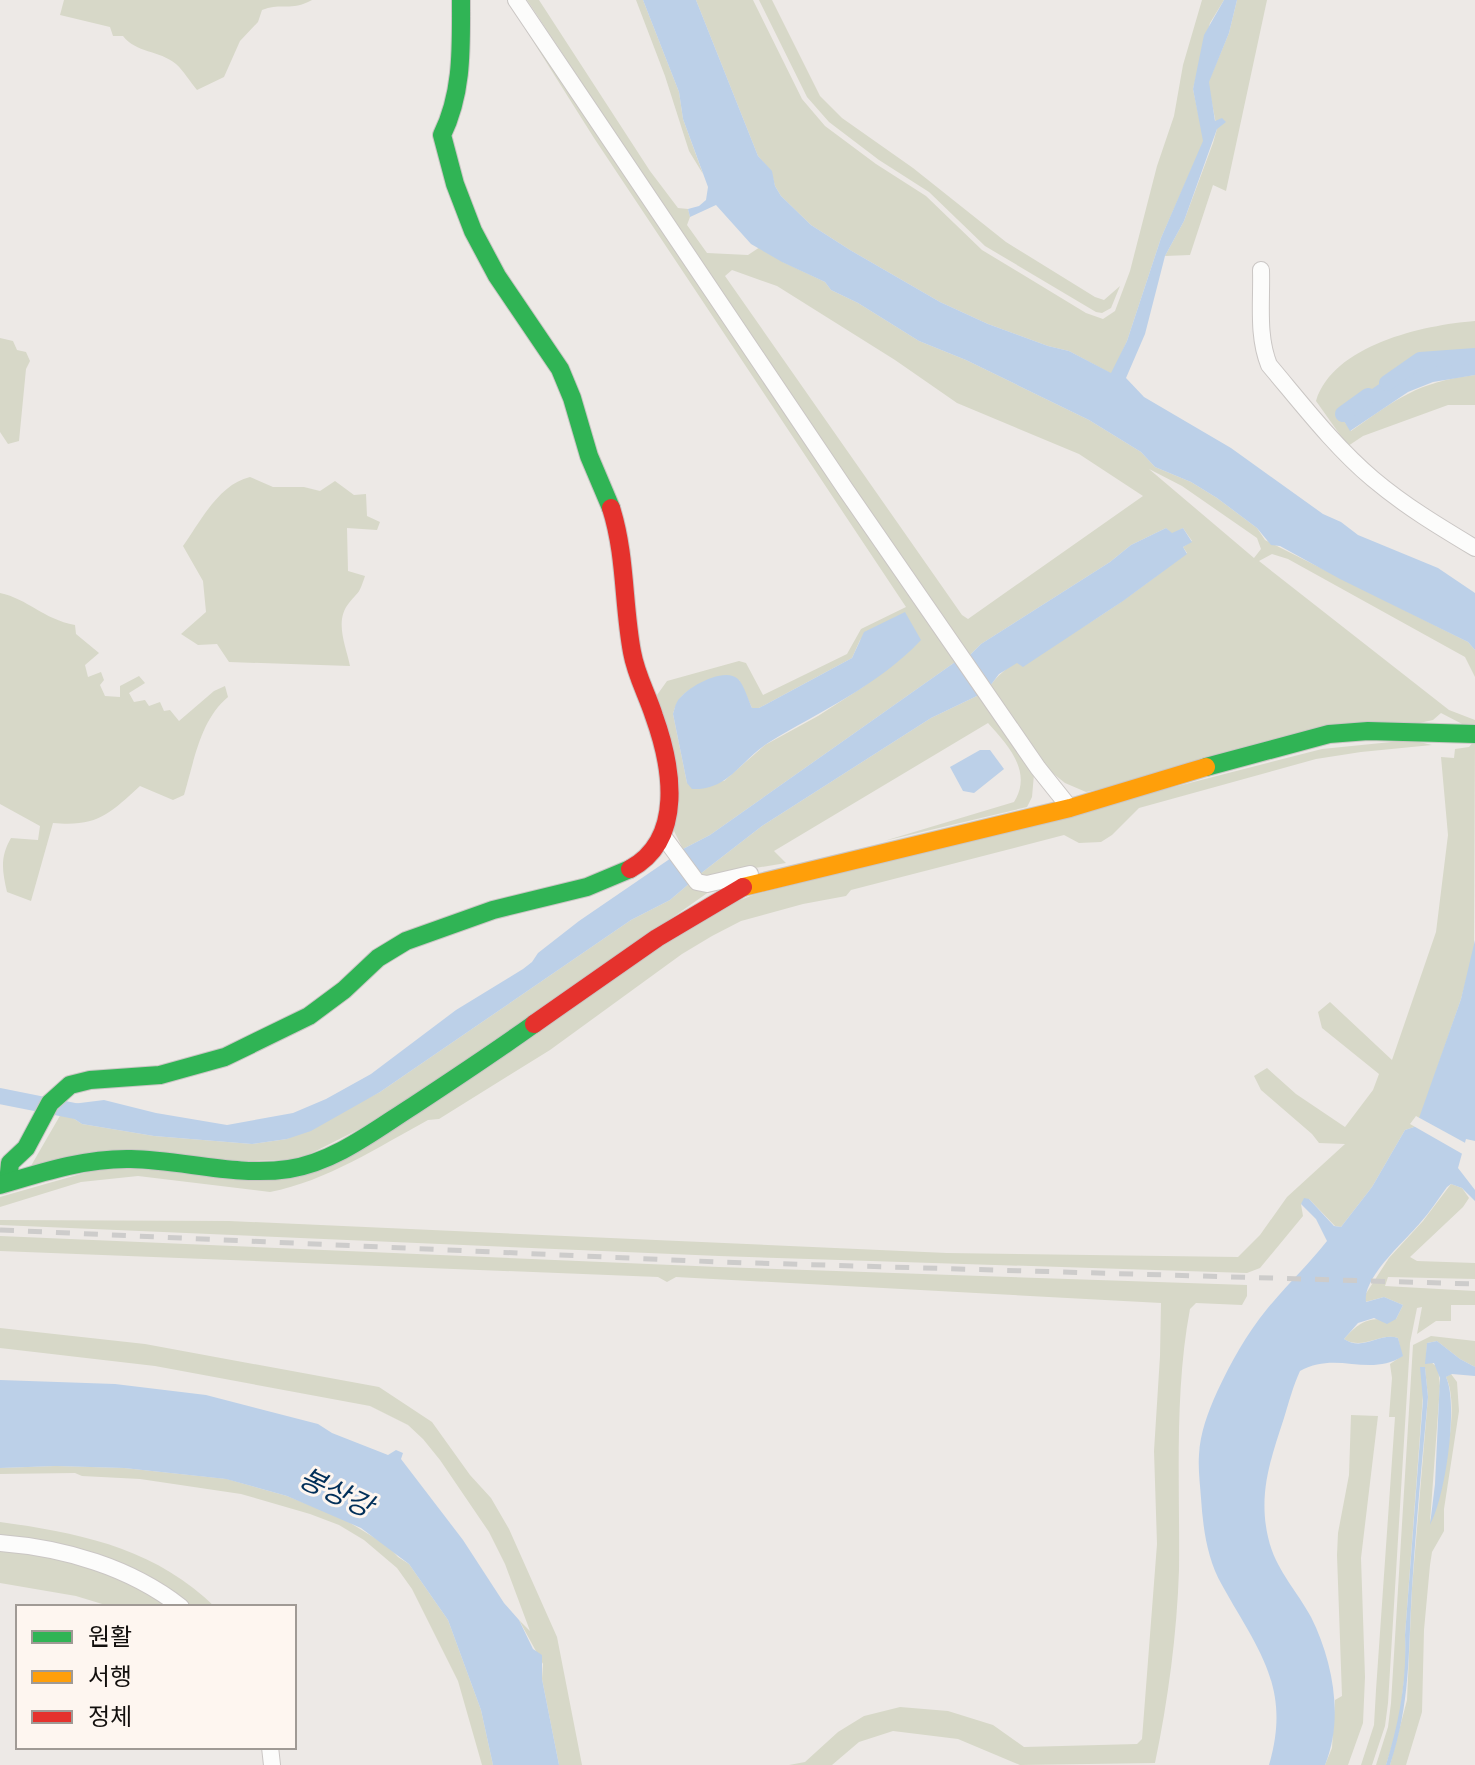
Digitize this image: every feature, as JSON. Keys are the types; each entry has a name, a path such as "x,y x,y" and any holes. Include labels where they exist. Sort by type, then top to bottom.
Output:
{"street":[{"path":"4,1184 10,1163 24,1151 49,1104 72,1085 85,1080 116,1081 165,1075 229,1055 326,1005 391,948 440,927 494,910 571,893 597,883 645,859 663,836 668,801 663,748 631,653 618,534 612,510 587,448 569,386 489,264 460,202 442,135 449,123 457,87 461,0"},
{"path":"516,0 837,477 1038,768 1070,808"},
{"path":"1261,270 1261,334 1269,365 1336,443 1373,479 1419,514 1475,548"},
{"path":"4,1184 77,1162 104,1159 172,1161 254,1170 301,1167 326,1158 454,1079 691,915 737,888 1070,808 1329,734 1368,731 1475,734"},
{"path":"663,836 697,882 707,884 767,871 792,874"},
{"path":"0,1543 62,1552 92,1561 148,1584 178,1605"}],"green space":[{"path":"64,0 312,0 298,6 262,10 258,22 240,41 224,77 197,90 169,59 134,46 123,36 113,36 110,27 60,15"},
{"path":"507,0 513,0 958,660 710,835 683,849 673,829 657,695 667,681 739,661 746,663 763,695 847,654 861,629 906,607 594,138","holes":["904,613 920,640 863,687 765,745 724,781 687,783 673,714 677,703 690,689 718,681 739,680 752,708 759,708 852,658 860,640"]},
{"path":"527,0 539,0 650,171 678,208 688,209 690,217 687,225 707,253 748,255 760,247 825,282 831,290 919,341 966,360 1089,420 1141,452 1155,467 1191,482 1217,498 1257,528 1265,540 1468,642 1475,650 1475,677 1465,657 1288,559 1272,554 1259,561 1449,710 1475,720 1475,727 1466,726 1441,713 1433,720 1086,792 1065,783 1045,767 990,686 1019,660 1079,629 1187,553 1183,547 1192,541 1183,528 1172,534 1166,528 1131,545 1110,562 981,644 969,656 839,470","holes":["732,270 777,286 957,403 1079,454 1143,496 968,619 962,615 725,276","1149,469 1182,486 1257,538 1261,549 1254,558"]},
{"path":"636,0 643,0 679,92 683,119 703,174 689,151"},
{"path":"696,0 753,0 802,99 825,126 926,196 982,250 1086,313 1103,319 1115,311 1130,271 1157,166 1174,116 1183,65 1202,0 1224,0 1210,23 1193,89 1204,141 1161,238 1127,341 1112,374 1069,351 988,324 940,302 811,225 781,196 771,171 758,156"},
{"path":"759,0 772,0 820,96 842,118 913,168 1006,242 1095,297 1104,300 1120,286 1111,308 1102,313 1096,312 985,246 929,192 879,160 829,122 807,97"},
{"path":"1237,0 1267,0 1226,191 1213,185 1190,255 1165,256 1184,221 1217,129 1208,83 1229,33"},
{"path":"1475,321 1475,349 1443,356 1385,382 1358,400 1355,413 1344,421 1351,431 1422,387 1475,375 1475,405 1448,405 1363,436 1348,446 1316,401 1326,382 1341,365 1360,352 1406,333"},
{"path":"0,338 13,341 17,350 26,352 30,361 26,369 19,441 8,444 0,432"},
{"path":"250,477 273,487 304,487 320,491 335,481 354,495 366,494 367,516 380,522 377,530 347,528 348,571 365,576 342,618 342,634 350,666 229,662 217,644 198,645 181,634 206,612 203,581 183,546 220,496 229,487"},
{"path":"0,593 75,625 76,634 99,653 85,665 88,677 101,672 104,680 100,685 105,696 120,697 120,686 139,676 145,683 129,693 134,702 145,700 149,706 160,702 164,711 170,710 179,721 214,691 225,686 228,697 218,706 204,729 184,795 173,800 140,786 102,816 81,823 53,823 31,901 7,892 3,870 5,851 11,838 38,840 40,826 0,804"},
{"path":"981,694 1034,774 1032,797 1027,807 884,841 1014,802 1021,780 1016,760 988,723 774,851 786,863 707,876 700,874 762,826 931,718"},
{"path":"1411,740 1432,745 1316,759 1139,808 1101,842 1079,843 1064,835 851,890 846,896 741,921 682,954 550,1050 439,1119 428,1120 352,1162 291,1187 270,1192 138,1176 81,1182 0,1207 0,1197 105,1167 281,1178 708,913 753,895 1322,749"},
{"path":"1475,740 1474,951 1420,1118 1414,1127 1405,1130 1372,1187 1341,1227 1335,1226 1309,1199 1301,1204 1303,1216 1260,1268 1247,1273 719,1256 0,1225 0,1220 229,1221 947,1253 1238,1257 1260,1235 1287,1197 1345,1144 1319,1143 1261,1090 1254,1076 1267,1068 1296,1094 1345,1127 1373,1090 1379,1074 1322,1028 1318,1012 1330,1002 1392,1060 1436,932 1448,835 1441,757 1454,758 1455,749 1469,747"},
{"path":"690,883 713,889 403,1107 300,1159 28,1171 65,1107 64,1112 82,1124 154,1136 252,1144 287,1139 380,1092 631,920 670,900"},
{"path":"1451,1184 1462,1188 1469,1198 1410,1257 1417,1261 1475,1263 1475,1279 1388,1277 1385,1286 1475,1291 1475,1305 1451,1305 1451,1321 1436,1321 1417,1334 1422,1307 1417,1308 1410,1343 1388,1703 1385,1726 1372,1765 1361,1765 1374,1725 1395,1417 1389,1417 1390,1364 1402,1356 1398,1338 1385,1337 1358,1343 1344,1339 1367,1321 1396,1319 1403,1305 1384,1297 1365,1302 1365,1295 1389,1258"},
{"path":"0,1236 719,1267 1247,1285 1247,1296 1242,1305 1196,1303 1190,1309 1180,1406 1176,1618 1168,1691 1155,1763 1020,1765 958,1739 893,1731 859,1742 832,1765 789,1765 805,1762 838,1732 864,1716 900,1707 948,1711 993,1725 1024,1747 1137,1744 1142,1739 1157,1544 1154,1451 1161,1303 676,1277 667,1282 658,1277 0,1251"},
{"path":"0,1328 145,1344 379,1387 432,1422 470,1475 491,1498 509,1529 557,1637 582,1765 559,1765 542,1679 543,1664 519,1620 530,1631 505,1564 489,1532 440,1460 408,1425 370,1406 155,1366 0,1348"},
{"path":"1431,1336 1475,1341 1475,1367 1437,1341 1427,1343 1426,1363 1431,1362 1438,1368 1440,1386 1430,1522 1451,1428 1452,1409 1446,1377 1451,1374 1457,1382 1459,1411 1444,1509 1444,1531 1432,1552 1430,1565 1424,1630 1422,1712 1406,1765 1390,1765 1407,1700 1412,1588 1428,1397 1425,1368 1405,1635 1406,1663 1399,1723 1386,1765 1376,1765 1388,1727 1391,1703 1413,1345"},
{"path":"1351,1415 1378,1416 1361,1558 1365,1677 1363,1723 1348,1765 1325,1765 1332,1748 1335,1700 1342,1696 1337,1555 1349,1475"},
{"path":"0,1468 124,1468 227,1479 287,1496 342,1518 388,1546 409,1564 448,1620 481,1710 493,1765 482,1765 458,1681 412,1589 397,1568 364,1540 339,1525 310,1514 241,1494 75,1473 0,1474"},
{"path":"0,1522 115,1546 167,1570 213,1605 186,1605 158,1585 0,1539"},
{"path":"0,1549 53,1558 105,1572 138,1586 167,1605 105,1605 76,1596 0,1583"}],"water":[{"path":"643,0 696,0 758,156 772,171 781,196 811,225 940,302 988,324 1069,351 1111,373 1127,341 1161,238 1203,141 1193,89 1204,35 1224,0 1237,0 1229,33 1209,82 1215,121 1222,118 1226,122 1217,129 1184,221 1165,256 1145,334 1126,378 1144,397 1231,448 1323,514 1341,522 1358,535 1438,568 1475,593 1475,650 1468,642 1280,546 1271,545 1257,528 1217,498 1191,482 1155,467 1141,452 1089,420 966,360 919,341 831,290 825,282 751,244 716,205 690,217 688,209 706,200 708,187 683,119 679,92"},
{"path":"1475,349 1475,375 1433,382 1408,392 1350,431 1344,421 1355,413 1352,407 1377,386 1426,362"},
{"path":"1166,528 1172,533 1183,528 1192,542 1183,547 1187,554 1023,667 1017,663 999,674 990,686 969,656 981,644 1110,562 1131,545"},
{"path":"905,612 921,640 886,671 848,697 768,743 725,780 692,789 687,783 673,714 681,696 705,680 732,676 744,688 752,708 759,708 852,658 864,632"},
{"path":"958,660 981,694 931,718 762,826 700,874 683,849 710,835"},
{"path":"980,750 990,750 1004,769 974,793 963,791 950,767"},
{"path":"674,856 690,883 670,900 631,920 380,1092 311,1131 287,1139 252,1144 154,1136 82,1124 64,1112 65,1107 69,1108 72,1104 104,1100 227,1125 293,1113 371,1074 456,1010 523,969 579,921"},
{"path":"1475,940 1475,1141 1466,1139 1458,1168 1475,1190 1475,1201 1462,1188 1451,1184 1447,1187 1424,1219 1377,1271 1367,1292 1366,1302 1384,1297 1403,1305 1396,1319 1387,1324 1374,1318 1358,1323 1344,1339 1365,1343 1385,1337 1398,1338 1403,1356 1377,1365 1327,1363 1300,1371 1271,1462 1264,1505 1268,1537 1281,1569 1319,1634 1330,1671 1335,1710 1331,1747 1325,1765 1269,1765 1275,1738 1274,1691 1259,1650 1222,1585 1209,1554 1199,1471 1203,1431 1217,1392 1246,1339 1267,1309 1327,1241 1316,1219 1301,1204 1304,1198 1309,1199 1334,1226 1341,1227 1372,1187 1405,1130 1414,1127 1419,1118 1461,999"},
{"path":"1437,1341 1475,1367 1475,1376 1452,1374 1446,1377 1450,1390 1451,1429 1441,1495 1430,1525 1440,1378 1434,1363 1425,1364 1427,1343"},
{"path":"1420,1367 1425,1367 1428,1397 1407,1677 1397,1742 1390,1765 1386,1765 1398,1717 1405,1669 1423,1400"},
{"name":"봉상강","path":"0,1380 115,1384 206,1395 318,1424 332,1433 388,1455 396,1450 403,1453 401,1459 519,1620 533,1649 542,1655 542,1679 559,1765 493,1765 481,1710 448,1620 409,1564 361,1528 287,1496 226,1479 124,1468 0,1468"}],"pier":[{"path":"1416,1116 1469,1145 1466,1156 1410,1124"}],"waterway":[{"path":"1387,383 1420,360 1475,356"},
{"path":"1343,414 1368,396"},
{"path":"0,1096 85,1113"}],"railway":[{"path":"0,1230 719,1262 1475,1284"}],"traffic: fast":[{"path":"461,0 461,52 457,86 442,135 455,184 473,231 497,276 560,369 589,456 611,508"},
{"path":"1206,767 1329,734 1368,731 1475,734"},
{"path":"8,1182 10,1163 26,1148 50,1103 70,1085 90,1080 160,1075 225,1057 309,1016 344,990 378,958 406,941 493,910 587,887 630,869"},
{"path":"0,1185 65,1167 114,1159 250,1171 306,1165 369,1135 534,1024"}],"traffic: slow":[{"path":"743,887 1070,808 1206,767"}],"traffic: jam":[{"path":"611,508 619,544 632,652 660,736 669,778 667,821 648,856 630,869"},
{"path":"534,1024 657,938 743,887"}]}
